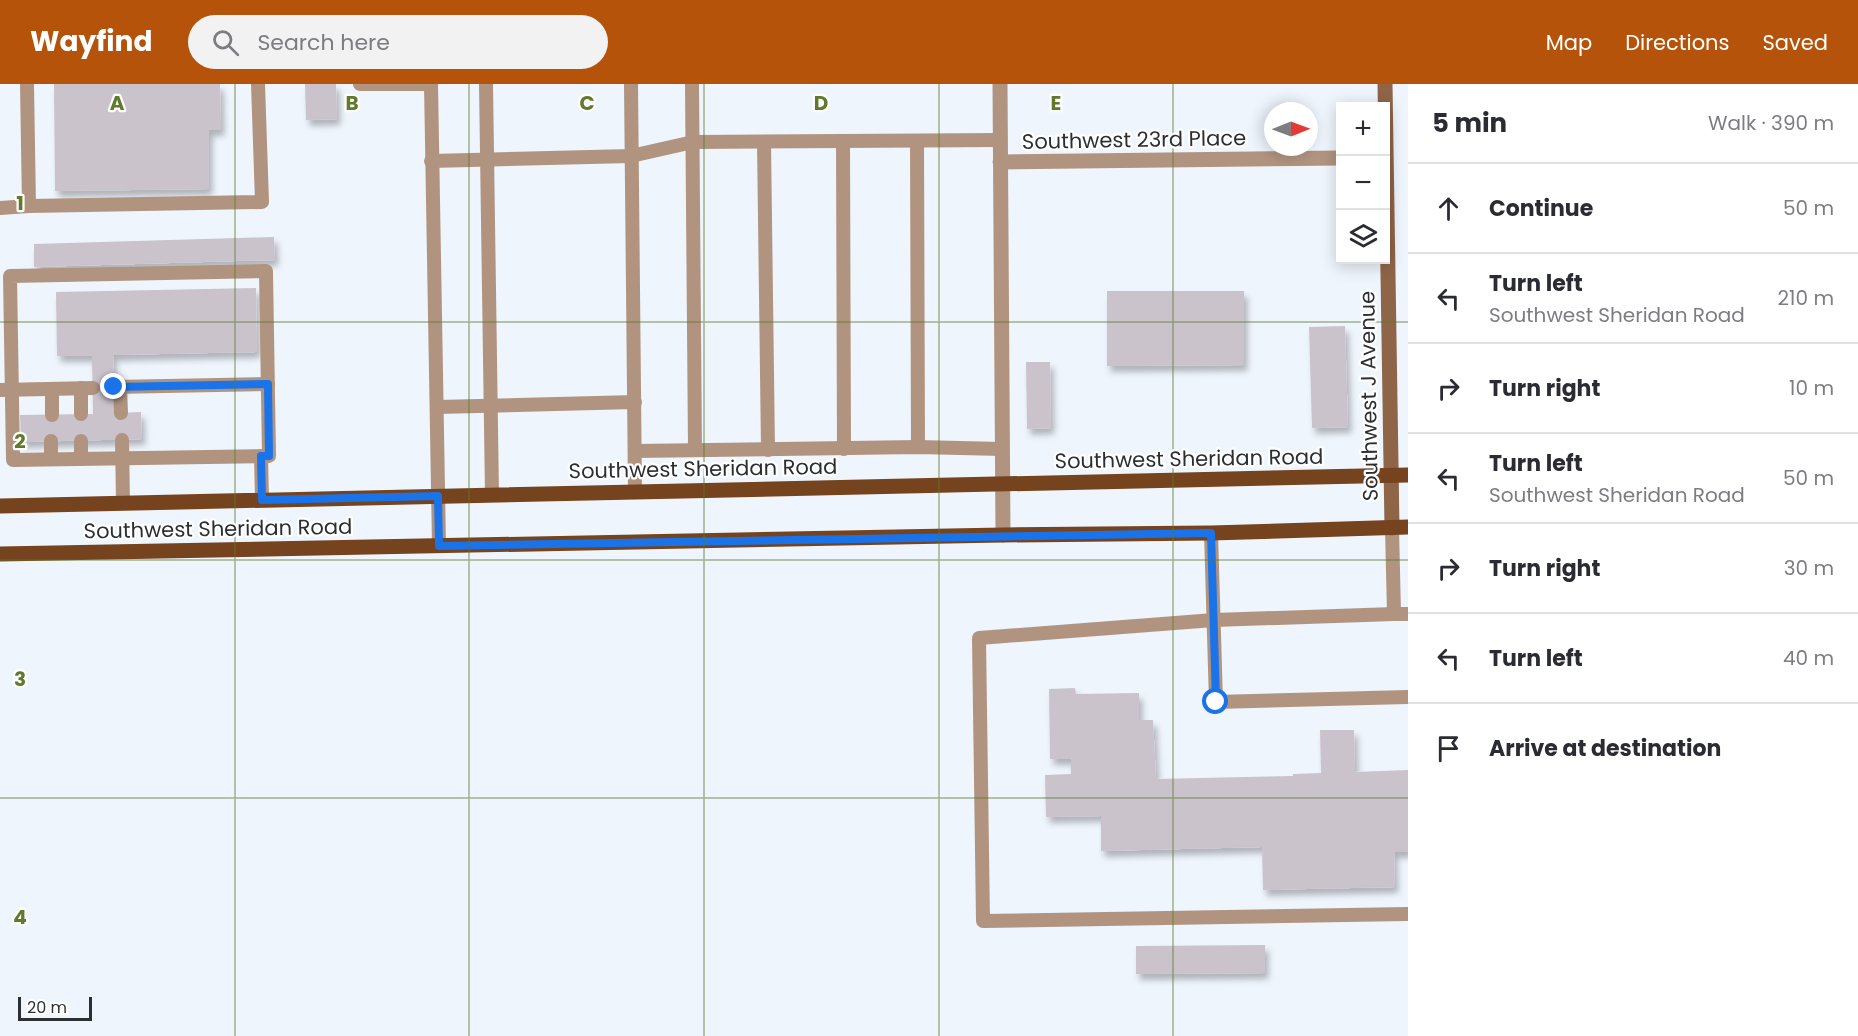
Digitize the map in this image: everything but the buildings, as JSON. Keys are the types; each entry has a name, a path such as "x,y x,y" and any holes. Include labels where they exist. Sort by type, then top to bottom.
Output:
{"main road":[{"name":"Southwest Sheridan Road","path":"0,506 1408,475"},
{"name":"Southwest Sheridan Road","path":"0,554 1211,533 1408,527"}],"street":[{"path":"999,84 1002,535"},
{"name":"Southwest J Avenue","path":"1385,84 1386,156"},
{"name":"Southwest 23rd Place","path":"1000,162 1336,158"},
{"name":"Southwest J Avenue","path":"1387,210 1392,528"}],"lane":[{"path":"27,84 28,206"},
{"path":"0,208 262,202 258,84"},
{"path":"360,84 430,84 439,546"},
{"path":"486,84 492,495"},
{"path":"631,84 635,492"},
{"path":"692,84 695,450"},
{"path":"431,161 632,156 693,142 1000,140"},
{"path":"843,141 844,449"},
{"path":"917,141 918,447"},
{"path":"764,142 768,450"},
{"path":"266,271 268,384 269,456 13,460 6,390 5,276 266,271"},
{"path":"121,413 117,387 268,384"},
{"path":"6,390 87,388 81,414"},
{"path":"52,389 52,415"},
{"path":"437,407 634,402"},
{"path":"122,440 123,503"},
{"path":"51,441 51,459"},
{"path":"81,441 81,459"},
{"path":"634,451 918,447 1002,449"},
{"path":"261,456 262,500"},
{"path":"1392,528 1401,614 1214,620 979,638 983,921 1408,914"},
{"path":"1211,533 1216,702 1408,697"}],"route":[{"path":"114,387 268,384 269,456 261,456 262,500 438,496 439,546 1211,533 1216,702"}]}
